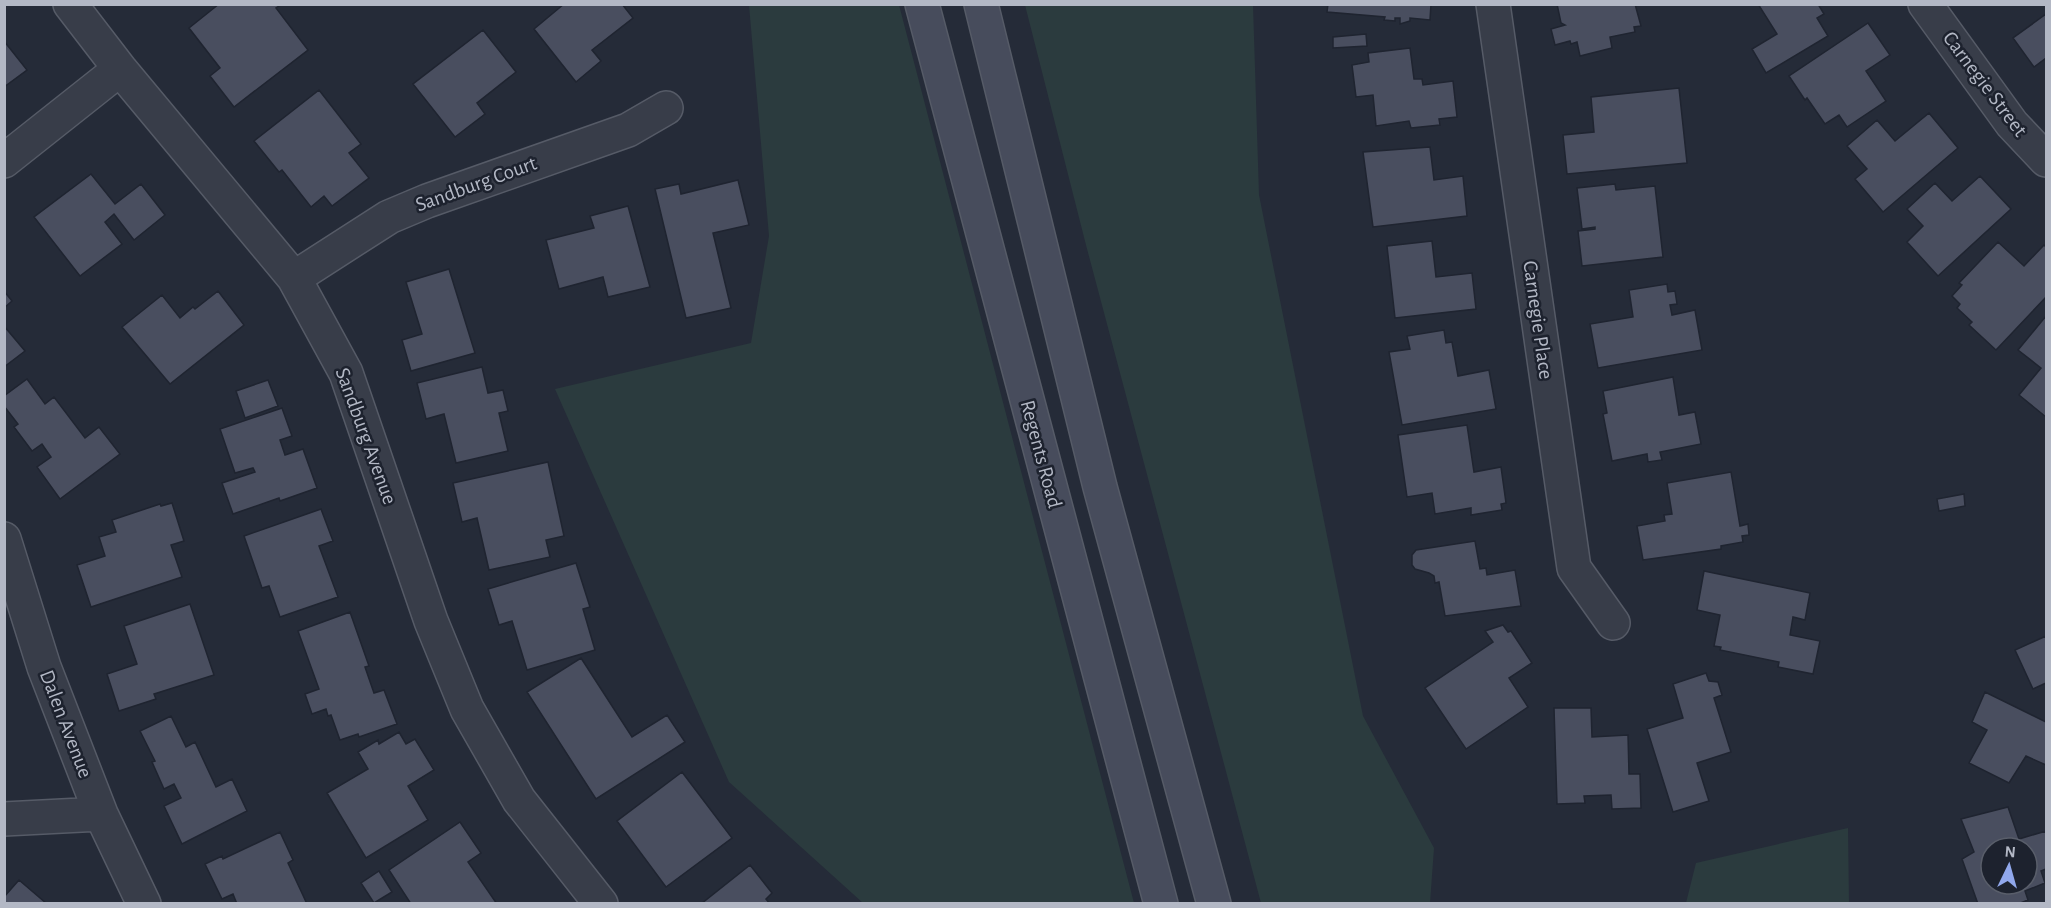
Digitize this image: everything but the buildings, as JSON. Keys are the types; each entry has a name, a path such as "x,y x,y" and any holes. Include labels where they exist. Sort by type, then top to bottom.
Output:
{"main road":[{"name":"Regents Road","path":"922,4 1161,903"},
{"path":"981,4 1100,487 1214,903"}],"street":[{"name":"Sandburg Avenue","path":"70,4 120,69 294,278 346,373 431,621 467,709 519,800 601,903"},
{"name":"Carnegie Place","path":"1493,4 1574,568 1613,623"},
{"name":"Carnegie Street","path":"1925,4 2012,124 2046,160"},
{"path":"4,162 120,69"},
{"name":"Sandburg Court","path":"294,278 389,217 427,201 628,130 666,108"},
{"name":"Dalen Avenue","path":"4,539 44,668 101,814 144,903"},
{"path":"4,819 101,814"}],"shaded area":[{"path":"749,5 899,5 1134,903 863,903 729,782 555,389 751,343 769,236"},
{"path":"1025,5 1253,5 1259,195 1363,716 1434,848 1430,903 1261,903 1086,245"},
{"path":"1848,828 1849,903 1686,903 1696,863"}]}
